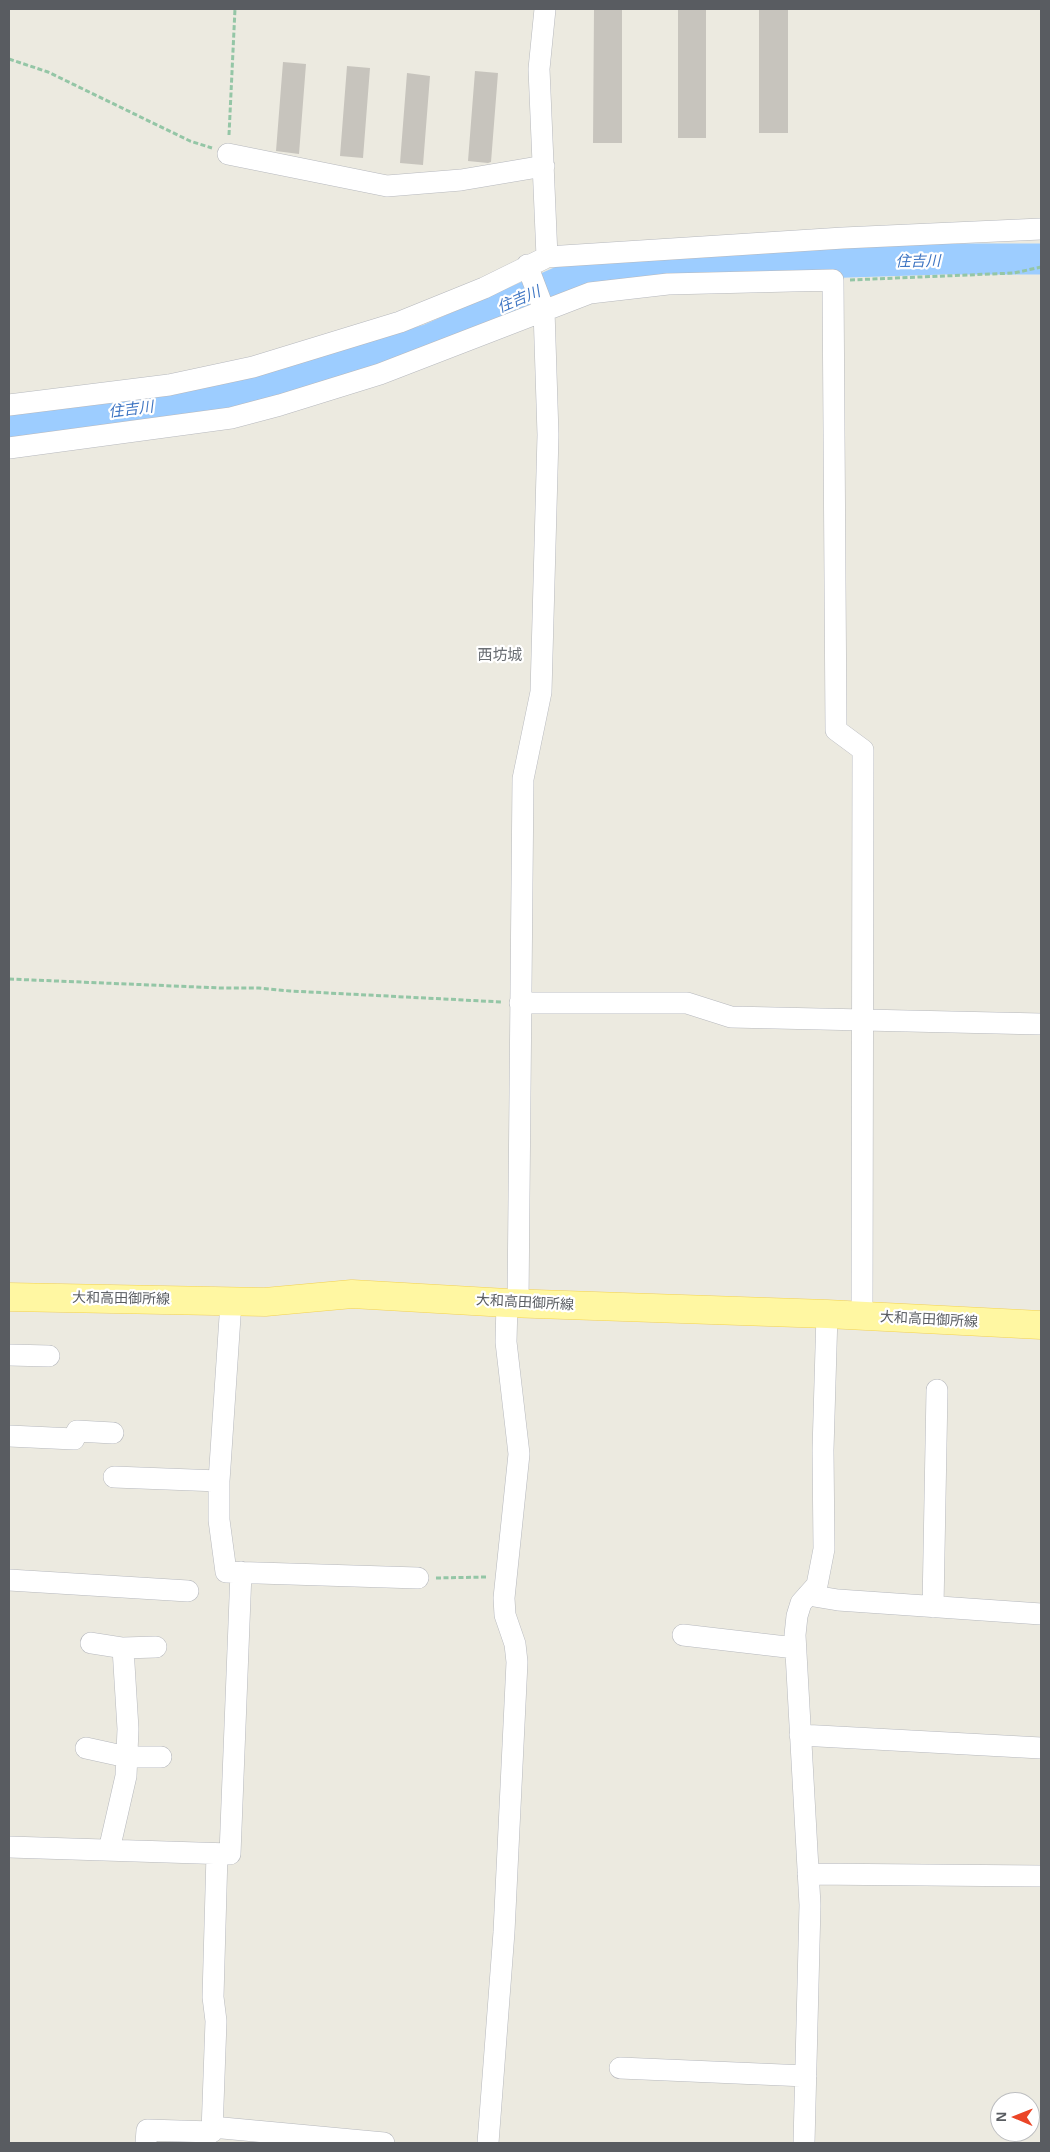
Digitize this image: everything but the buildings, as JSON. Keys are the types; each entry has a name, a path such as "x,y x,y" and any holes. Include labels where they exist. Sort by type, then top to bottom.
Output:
{"main road":[{"name":"大和高田御所線","path":"9,1297 231,1302 291,1300 352,1294 512,1303 827,1314 1041,1325"}],"street":[{"path":"539,9 541,40"},
{"path":"488,2143 506,1892 517,1662 515,1644 505,1614 506,1577 519,1454 506,1342 512,1303 520,1003 523,778 541,692 548,435 544,310 537,261 544,166 539,69 545,9"},
{"path":"228,154 387,186 461,180 544,166"},
{"path":"9,405 169,385 253,367 400,322 484,288 537,261 843,238 1041,229"},
{"path":"9,448 231,418 380,374 590,293 668,284 833,280 836,730 864,750 862,1316"},
{"path":"520,1003 687,1003 731,1017 863,1018 1041,1024"},
{"path":"231,1302 218,1520 226,1572 418,1578"},
{"path":"804,2143 811,1934 795,1648 796,1616 801,1603 817,1585 824,1549 823,1450 827,1314"},
{"path":"9,1355 49,1356"},
{"path":"933,1607 937,1390"},
{"path":"9,1436 74,1439 77,1431 113,1433"},
{"path":"114,1477 219,1481"},
{"path":"9,1847 230,1854 241,1572"},
{"path":"9,1580 188,1591"},
{"path":"808,1595 838,1600 1041,1614"},
{"path":"683,1635 795,1648"},
{"path":"91,1643 123,1648 156,1647"},
{"path":"109,1850 126,1776 128,1729 123,1648"},
{"path":"800,1736 1041,1748"},
{"path":"86,1748 127,1757 161,1757"},
{"path":"146,2143 147,2130 212,2132 216,2021 213,1997 217,1854"},
{"path":"808,1874 1041,1876"},
{"path":"620,2068 806,2076"},
{"path":"212,2127 384,2143"}],"path":[{"path":"9,59 48,72 190,141 228,154 235,9"},
{"path":"833,280 1014,273 1041,267"},
{"path":"9,979 259,988 520,1003"},
{"path":"418,1578 506,1577"}],"waterway":[{"name":"住吉川","path":"9,426 75,415 200,401 247,392 306,377 430,339 569,278 659,268 944,259 1041,259"}],"district":[{"name":"西坊城","path":"500,656"}]}
